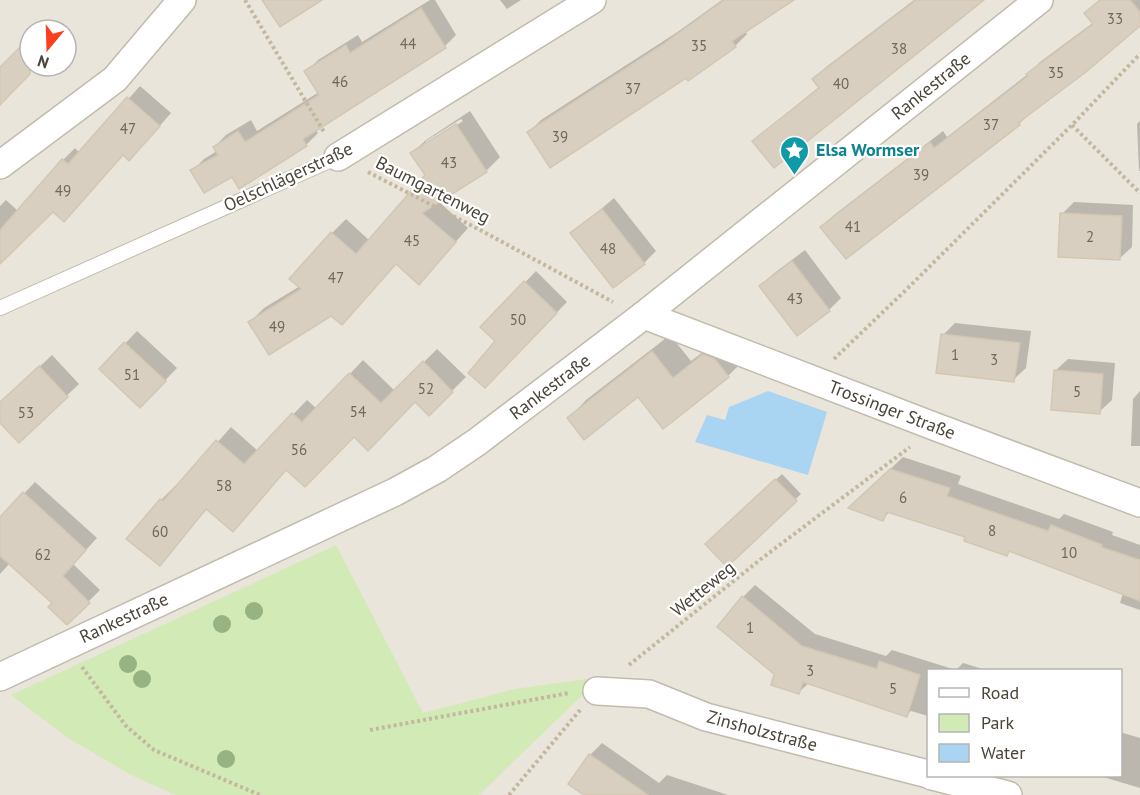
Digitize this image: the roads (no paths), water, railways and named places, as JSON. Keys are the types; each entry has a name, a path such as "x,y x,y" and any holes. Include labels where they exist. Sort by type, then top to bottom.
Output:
{"street":[{"path":"0,165 115,79 182,0"},
{"name":"Oelschlägerstraße","path":"339,157 592,0"},
{"name":"Rankestraße","path":"0,677 395,492 437,469 477,442 644,315 1039,0"},
{"name":"Trossinger Straße","path":"644,315 936,428 1140,503"},
{"name":"Zinsholzstraße","path":"597,691 649,694 706,717 927,774"},
{"name":"Zinsholzstraße","path":"938,777 1008,795"}],"lane":[{"name":"Oelschlägerstraße","path":"0,308 339,157"}],"water":[{"path":"768,391 827,412 808,475 695,442 707,415 725,420 729,407"}],"place":[{"name":"Elsa Wormser","path":"795,176"}]}
